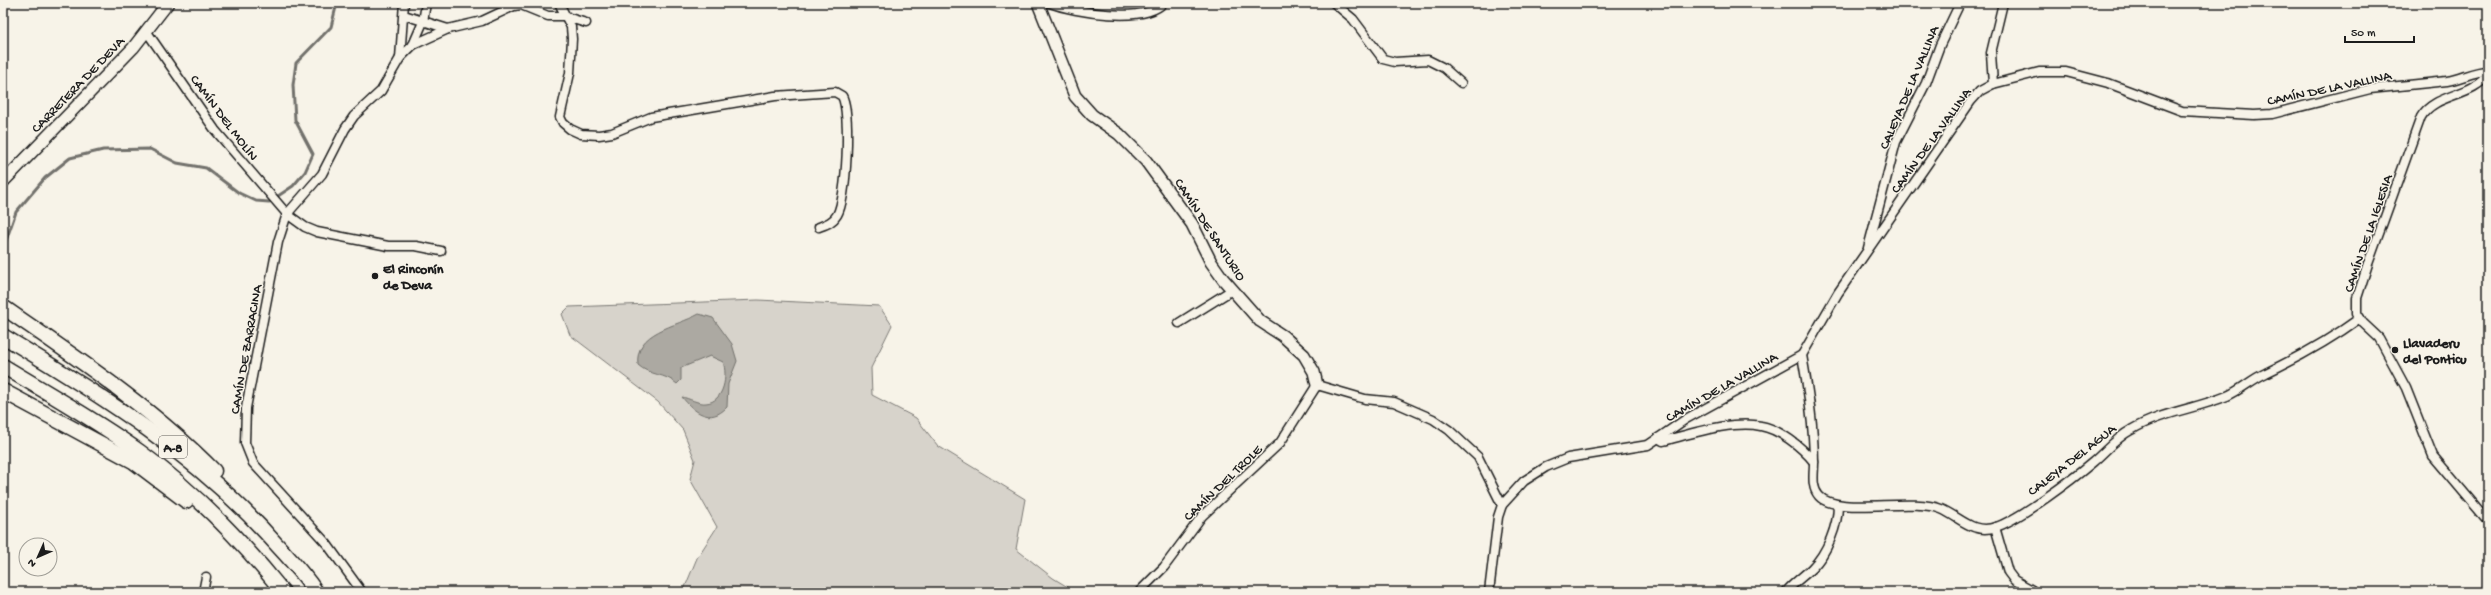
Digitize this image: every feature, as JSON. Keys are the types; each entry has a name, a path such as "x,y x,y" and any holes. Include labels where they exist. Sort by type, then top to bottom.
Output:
{"highway":[{"path":"3,307 99,373 181,440 238,494 257,521"},
{"name":"A-8","path":"3,336 94,391 152,430 210,477 257,521 316,592"},
{"name":"A-8","path":"3,366 140,452 197,499 250,552 283,592"},
{"path":"3,391 139,466 191,505 245,558 272,592"}],"street":[{"name":"CARRETERA DE DEVA","path":"3,182 147,32 168,3"},
{"path":"400,58 404,3"},
{"path":"413,45 423,22 426,3"},
{"path":"558,3 571,27 571,61 560,112 563,123 570,129 581,134 598,135 612,133 651,117 775,96 835,92 842,96 846,103 846,175 838,214 831,222 820,227"},
{"name":"CAMÍN DE SANTURIO","path":"1038,3 1075,96 1092,115 1119,134 1146,161 1192,224 1211,262 1232,290 1260,321 1283,336 1304,355 1314,372 1317,385"},
{"path":"1050,3 1099,12 1130,15 1153,12 1162,3"},
{"path":"1334,3 1353,19 1383,59 1395,62 1428,60 1444,68 1461,83"},
{"name":"CALEYA DE LA VALLINA","path":"1867,253 1896,142 1926,83 1940,45 1960,3"},
{"path":"1993,84 1991,53 2003,3"},
{"path":"287,214 318,180 345,129 354,116 381,91 400,58 413,45 448,29 482,21 514,6 528,7 548,16 564,16 586,23"},
{"path":"404,15 448,29"},
{"name":"CAMÍN DEL MOLÍN","path":"147,32 215,130 287,214 305,227 317,232 388,246 416,246 441,250"},
{"name":"CAMÍN DE LA VALLINA","path":"1502,505 1524,481 1546,467 1575,457 1629,450 1648,445 1686,419 1802,354 1824,314 1971,101 1980,91 1993,84 2039,72 2066,72 2108,82 2182,111 2254,115 2272,114 2370,89 2447,81 2457,79 2472,72 2488,71"},
{"name":"CAMÍN DE LA IGLESIA","path":"2360,318 2356,306 2357,298 2421,117 2428,107 2480,82 2488,74"},
{"name":"CAMÍN DE ZARRACINA","path":"287,214 278,242 251,379 246,408 245,443 248,454 260,472 290,501 322,539 362,592"},
{"path":"1179,323 1232,290"},
{"path":"2360,318 2379,338 2406,388 2433,456 2488,521"},
{"name":"CALEYA DEL AGUA","path":"1802,354 1814,446 1815,490 1828,503 1838,505 1919,505 1942,510 1970,526 1979,529 1995,527 2029,508 2074,477 2130,430 2161,416 2227,396 2264,374 2294,360 2360,318"},
{"path":"1317,385 1365,399 1394,402 1412,409 1438,423 1478,457 1502,505 1498,517 1489,592"},
{"name":"CAMÍN DEL TROLE","path":"1139,592 1164,567 1202,516 1280,443 1317,385"},
{"path":"1658,438 1663,441 1730,427 1760,426 1779,434 1799,448 1814,462"},
{"path":"1786,592 1813,567 1824,552 1838,515 1838,505"},
{"path":"1995,527 2008,572 2014,580 2032,590"},
{"path":"203,592 206,577"}],"shaded area":[{"path":"758,300 879,306 892,325 871,368 872,395 916,418 938,446 1025,499 1016,549 1053,578 1076,592 683,592 697,558 717,527 690,479 695,460 683,430 658,402 570,335 562,314 569,307"},
{"path":"699,314 713,318 732,344 737,361 728,384 727,407 721,412 708,416 697,412 682,397 703,403 717,398 721,393 725,380 723,362 710,356 681,368 681,380 677,384 668,378 647,371 638,365 639,354 649,337"}],"waterway":[{"path":"3,249 16,212 45,178 70,158 103,150 150,149 177,163 206,168 239,193 256,201 269,202 293,186 305,172 313,154 295,120 293,85 296,63 331,27 337,3"}],"place":[{"name":"El Rinconín de Deva","path":"375,276"},
{"name":"Llavaderu del Ponticu","path":"2395,350"}]}
